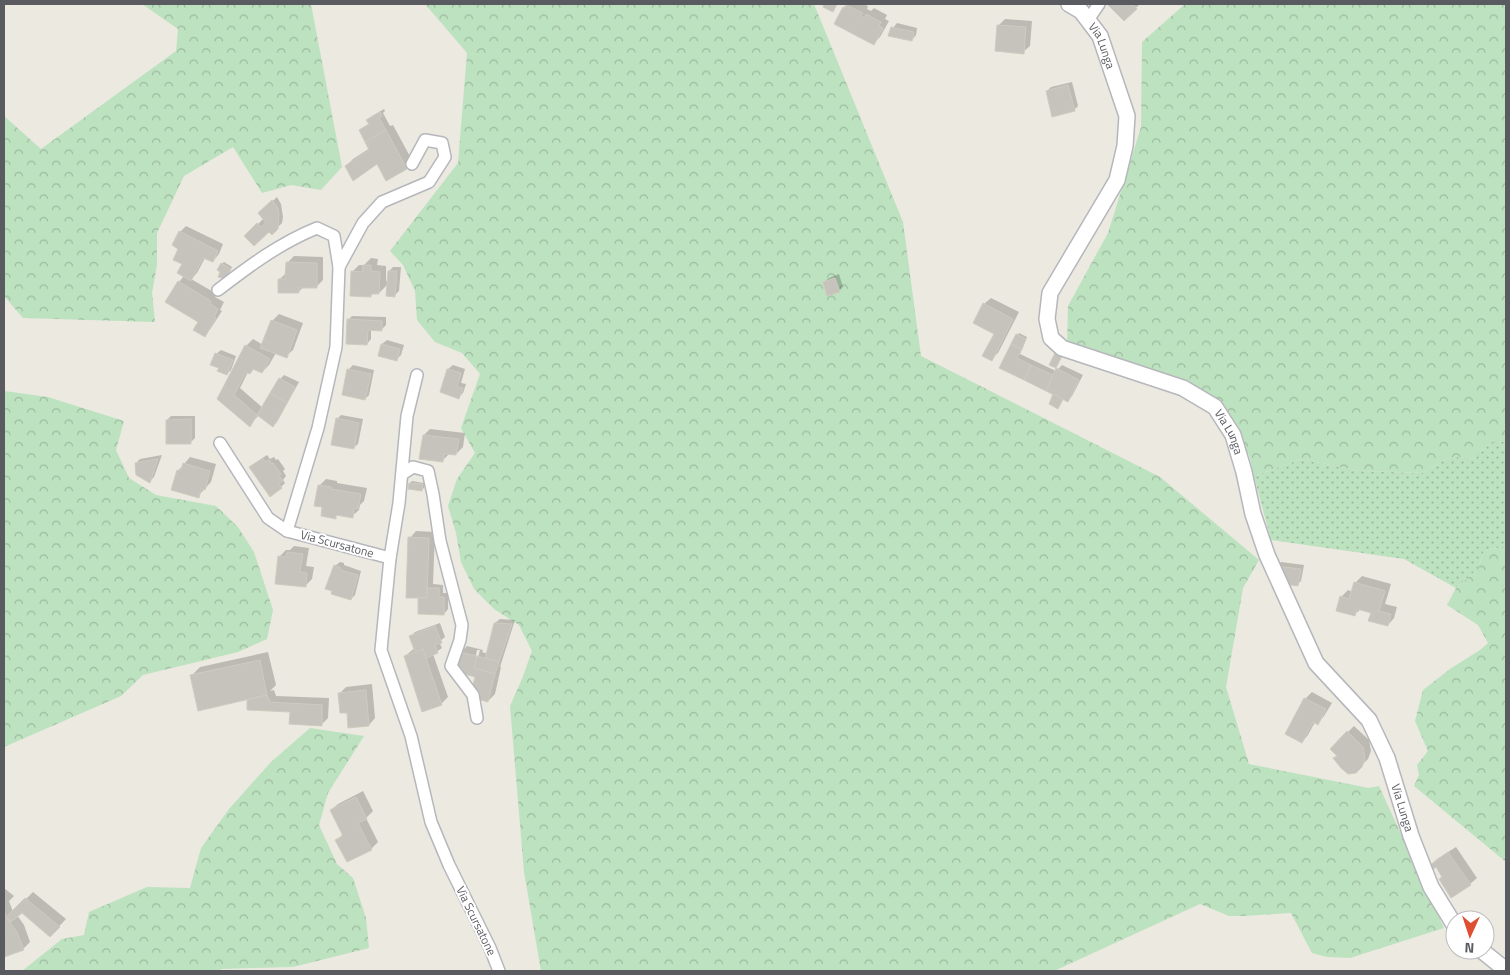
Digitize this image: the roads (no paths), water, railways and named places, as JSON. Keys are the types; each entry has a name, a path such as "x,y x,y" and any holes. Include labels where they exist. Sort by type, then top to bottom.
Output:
{"street":[{"name":"Via Lunga","path":"1069,4 1081,11 1100,36 1127,116 1125,146 1117,180 1050,293 1047,319 1051,338 1062,348 1183,388 1215,407 1233,435 1244,472 1253,514 1267,555 1316,663 1369,720 1387,758 1411,836 1431,887 1445,910"},
{"path":"1088,20 1100,4"},
{"path":"339,267 363,223 382,202 429,182 445,157 442,143 425,140 412,164"},
{"name":"Via Scursatone","path":"218,290 244,270 293,238 316,228 334,236 339,267 336,347 318,428 287,531 390,558 381,650 411,736 431,822 499,971"},
{"path":"390,558 399,503 407,416 417,375"},
{"path":"220,443 268,518 287,531"},
{"path":"402,474 413,467 428,471 440,541 462,625 460,640 451,666 473,695 477,718"},
{"path":"1494,960 1506,970"}]}
